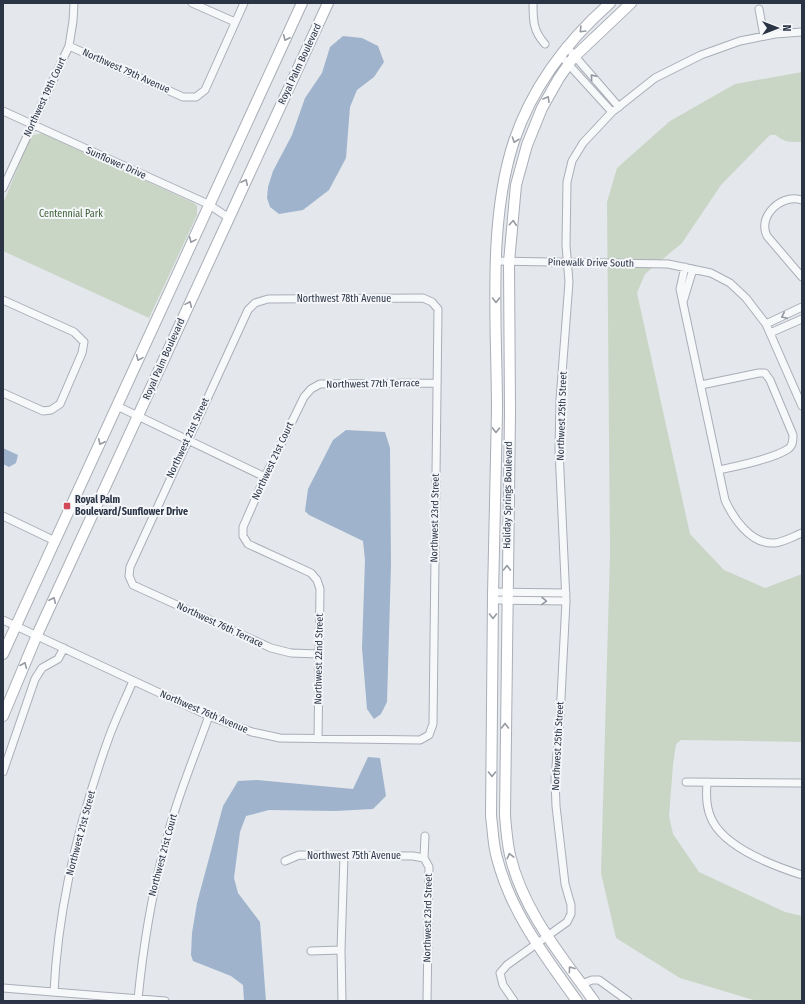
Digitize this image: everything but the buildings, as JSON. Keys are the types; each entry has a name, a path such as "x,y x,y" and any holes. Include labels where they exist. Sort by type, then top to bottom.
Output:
{"street":[{"name":"Northwest 19th Court","path":"3,188 69,46 74,3"},
{"path":"192,3 235,22 244,3"},
{"path":"3,654 208,204 302,3"},
{"name":"Royal Palm Boulevard","path":"3,716 37,635 328,3"},
{"path":"534,3 534,25 537,36 545,44"},
{"name":"Holiday Springs Boulevard","path":"577,1001 536,944 508,893 496,858 491,816 493,596 497,413 496,261 502,183 514,140 530,102 548,71 566,46 610,3"},
{"name":"Holiday Springs Boulevard","path":"594,1001 546,936 521,888 510,854 504,815 506,596 510,413 509,262 516,185 527,145 542,108 575,56 630,3"},
{"path":"759,9 764,36"},
{"name":"Northwest 79th Avenue","path":"69,46 183,96 196,97 205,90 235,22"},
{"path":"568,263 567,182 572,161 583,143 612,112 655,78 701,55 740,41 764,36 802,32"},
{"path":"566,46 619,107"},
{"path":"560,55 612,112"},
{"name":"Sunflower Drive","path":"3,111 208,204 229,218"},
{"path":"802,200 791,198 782,200 765,219 764,228 767,236 802,277"},
{"name":"Pinewalk Drive South","path":"496,261 668,264 711,273 730,283 746,298 766,324 802,406"},
{"name":"Northwest 25th Street","path":"514,1001 503,985 500,973 507,965 567,922 571,914 565,884 556,806 555,779 566,601 559,450 560,400 568,290 568,263"},
{"path":"685,267 680,289 725,500 735,519 745,530 755,537 774,543 802,533"},
{"path":"683,302 693,269"},
{"name":"Northwest 78th Avenue","path":"255,303 268,299 423,298 432,302"},
{"path":"3,300 74,332 84,342 82,353 60,404 51,410 43,411 3,393"},
{"name":"Northwest 23rd Street","path":"429,735 433,724 438,309 432,302"},
{"name":"Northwest 21st Street","path":"129,576 130,567 187,439 248,310 255,303"},
{"path":"766,324 802,307"},
{"path":"770,332 802,319"},
{"path":"701,385 765,373 770,380 793,435 792,443 789,449 758,461 719,470"},
{"name":"Northwest 77th Terrace","path":"311,389 320,384 437,383"},
{"name":"Northwest 21st Court","path":"311,389 304,397 264,477 243,527 243,536 248,544 311,573 317,580"},
{"path":"117,406 264,477"},
{"path":"3,516 55,541"},
{"name":"Northwest 76th Terrace","path":"129,576 133,585 271,648 291,653 319,654"},
{"name":"Northwest 22nd Street","path":"317,580 320,589 318,739"},
{"path":"493,596 566,593"},
{"path":"506,596 566,601"},
{"name":"Northwest 76th Avenue","path":"3,620 209,716 252,732 280,738 318,739 420,740 429,735"},
{"path":"3,772 35,679 42,668 58,659 64,648"},
{"name":"Northwest 21st Street","path":"54,992 61,916 73,856 84,814 108,739 133,681"},
{"name":"Northwest 21st Court","path":"138,999 142,960 151,903 164,847 180,792 209,716"},
{"path":"686,782 802,783"},
{"path":"707,782 708,809 713,822 720,832 750,853 779,868 802,875"},
{"name":"Northwest 23rd Street","path":"425,836 424,858 429,867 427,1001"},
{"name":"Northwest 75th Avenue","path":"285,861 299,855 413,856 424,858"},
{"path":"342,1001 341,950 344,856"},
{"path":"311,951 341,950"},
{"path":"582,984 592,980 599,980 628,1001"},
{"path":"3,988 165,1001"}],"green space":[{"path":"802,72 802,142 788,142 776,135 770,135 721,185 682,243 645,274 637,293 690,534 724,570 765,588 802,574 802,742 681,740 676,744 673,765 669,816 673,834 699,872 785,912 802,916 802,1001 757,1001 680,978 616,938 601,873 610,554 607,202 617,168 670,121 735,84"},
{"name":"Centennial Park","path":"42,133 194,203 197,206 197,215 149,318 3,251 3,204 29,139 34,135"}],"water":[{"path":"343,36 362,38 378,46 384,62 374,77 357,90 350,107 346,158 329,190 303,210 279,214 270,207 267,198 268,187 273,171 292,135 305,98 322,73 330,47"},
{"path":"346,430 385,432 390,448 391,565 387,702 381,714 374,719 367,709 362,648 365,560 363,541 309,515 305,511 308,489 333,440"},
{"path":"3,448 18,455 16,463 9,467 3,464"},
{"path":"368,757 380,758 386,796 373,809 335,811 269,810 246,816 240,832 234,878 238,893 260,922 266,1001 244,1001 243,985 231,976 193,961 191,955 192,933 197,903 223,806 238,781 257,780 353,789"}],"place":[{"name":"Royal Palm Boulevard/Sunflower Drive","path":"67,506"}]}
